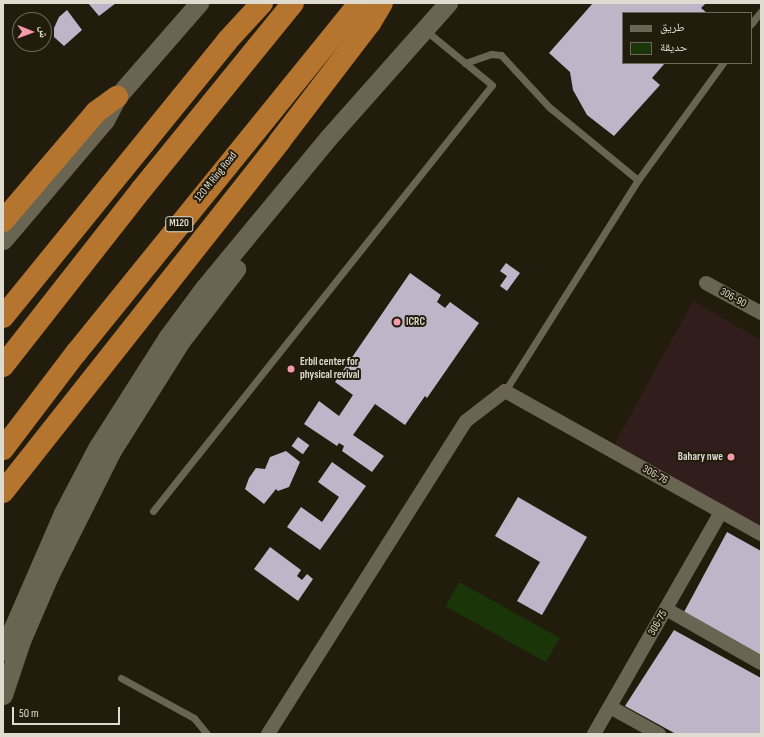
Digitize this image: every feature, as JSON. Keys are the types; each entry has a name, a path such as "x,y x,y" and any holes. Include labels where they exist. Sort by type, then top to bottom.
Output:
{"highway":[{"path":"3,317 27,285 227,41 262,3"},
{"path":"3,366 141,190 292,3"},
{"name":"120 M Ring Road","path":"3,449 76,352 359,3"},
{"path":"3,492 279,142 370,23 382,3"},
{"path":"3,221 96,112 116,97"},
{"path":"3,311 27,285"}],"street":[{"path":"3,240 105,120 116,97 199,3"},
{"path":"3,651 63,513 97,448 138,380 204,288 328,138 374,89 448,3"},
{"path":"3,695 21,641 77,517 111,452 148,391 198,318 336,143 374,89"},
{"name":"306-90","path":"706,283 761,313"},
{"path":"268,734 466,421 505,391"},
{"name":"306-76","path":"505,391 761,534"},
{"name":"306-75","path":"594,734 721,512"},
{"path":"666,608 761,663"},
{"path":"610,707 659,734"}],"lane":[{"path":"752,23 761,11"},
{"path":"153,511 492,85 425,30"},
{"path":"465,63 491,54 502,55 549,108 638,180"},
{"path":"505,391 638,180 722,64"},
{"path":"121,678 194,718 207,734"}],"shaded area":[{"path":"693,301 761,340 761,527 614,445"}],"green space":[{"path":"459,582 560,638 546,662 445,606"}],"building":[{"path":"88,3 116,3 99,16"},
{"path":"593,3 706,3 701,8 706,12 622,12 622,64 664,64 652,78 660,85 614,136 587,115 573,90 570,72 549,53"},
{"path":"67,10 82,30 64,46 54,37 54,28 59,17"},
{"path":"506,263 520,273 507,291 500,286 507,276 500,271"},
{"path":"410,273 441,295 437,302 445,308 450,302 479,323 427,398 425,396 405,425 375,404 353,435 384,456 372,472 342,451 344,446 339,443 337,446 304,424 319,401 339,416 353,395 335,382"},
{"path":"298,437 309,445 303,454 292,446"},
{"path":"286,451 300,462 289,487 278,491 276,489 264,504 245,489 249,478 256,468 265,469 270,457"},
{"path":"332,462 366,486 320,550 287,527 301,507 322,522 339,497 318,482"},
{"path":"518,497 587,537 542,615 517,601 540,562 495,536"},
{"path":"727,532 761,551 761,655 684,612"},
{"path":"270,547 301,570 297,576 302,580 307,574 313,579 298,601 254,569"},
{"path":"674,630 761,678 761,734 676,734 625,706"}],"place":[{"name":"ICRC","path":"397,322"},
{"name":"Erbil center for physical revival","path":"291,369"},
{"name":"Bahary nwe","path":"731,457"}]}
